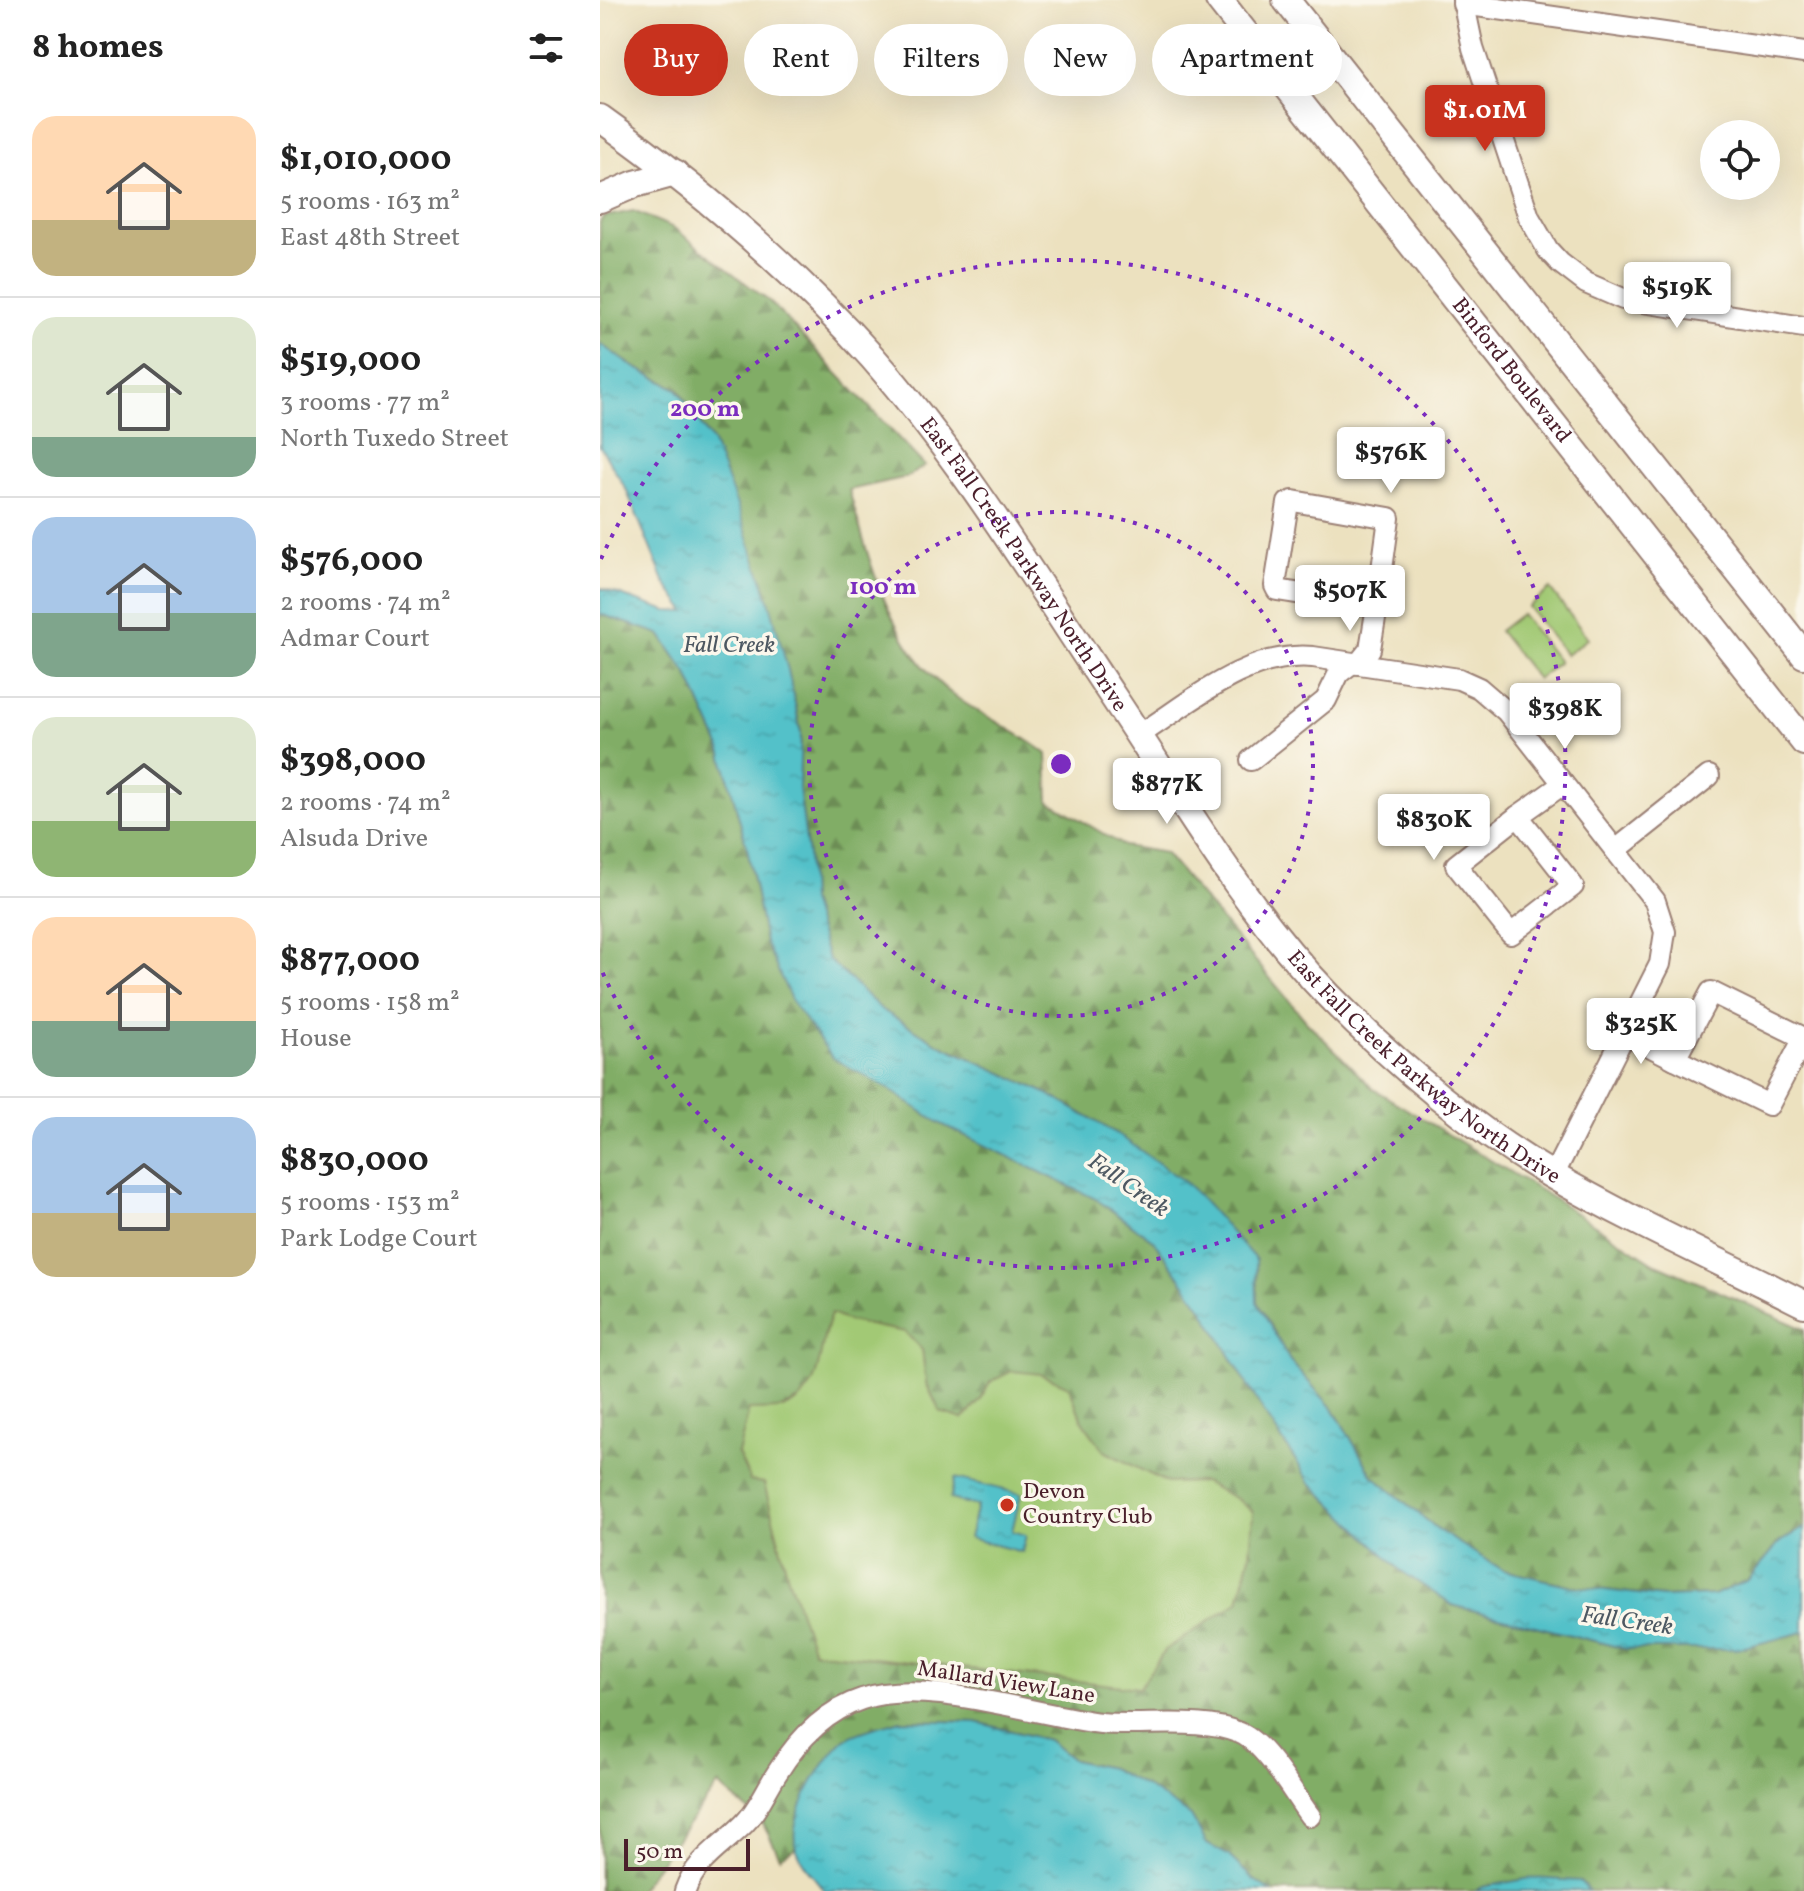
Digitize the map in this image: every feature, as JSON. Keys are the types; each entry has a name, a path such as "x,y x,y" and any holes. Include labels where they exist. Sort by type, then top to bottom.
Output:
{"main road":[{"name":"Binford Boulevard","path":"1219,0 1804,742"},
{"path":"1286,0 1804,655"},
{"name":"East Fall Creek Parkway North Drive","path":"600,118 675,173 757,243 872,358 967,480 1139,735 1238,889 1272,932 1367,1034 1487,1133 1553,1176 1804,1304"},
{"path":"600,199 626,187 675,173"}],"street":[{"path":"1804,53 1463,2 1473,48 1529,217 1548,250 1572,274 1600,291 1623,299 1804,327"},
{"path":"1251,760 1326,700 1339,673 1355,664 1370,649 1377,606 1389,518 1293,501 1288,503 1275,586 1277,590 1377,606"},
{"path":"1139,735 1242,670 1265,661 1297,656 1452,677 1479,688 1507,712 1655,901 1665,932 1660,964 1553,1176"},
{"path":"1616,850 1709,776"},
{"path":"1518,816 1573,886 1511,934 1456,865 1518,816 1563,784"},
{"path":"1626,1034 1675,1059 1769,1105 1804,1038 1711,992 1675,1059"},
{"name":"Mallard View Lane","path":"687,1885 705,1856 744,1824 780,1768 819,1723 849,1704 892,1692 927,1692 1102,1723 1192,1726 1235,1732 1261,1749 1310,1816"}],"green space":[{"path":"633,211 674,228 770,302 925,466 907,477 849,490 876,578 902,635 918,660 939,683 963,702 1047,754 1049,801 1124,846 1165,853 1306,1021 1372,1088 1654,1263 1804,1329 1804,1528 1780,1542 1748,1580 1714,1595 1663,1597 1572,1586 1503,1570 1441,1532 1373,1476 1334,1410 1290,1361 1257,1302 1256,1260 1119,1135 1046,1093 939,1044 882,1010 828,959 810,901 808,855 799,788 801,733 788,670 713,443 678,389 634,367 600,344 600,222 603,217"},
{"path":"1550,589 1588,638 1566,655 1528,607"},
{"path":"600,614 660,634 688,675 720,746 748,852 765,942 833,1057 939,1123 1096,1199 1154,1241 1202,1308 1310,1482 1354,1525 1452,1605 1626,1649 1737,1649 1804,1632 1804,1891 1589,1891 1580,1881 1483,1887 1476,1891 1271,1891 1228,1855 1207,1844 1191,1816 1110,1768 1073,1760 1048,1740 976,1722 901,1720 845,1739 813,1781 797,1816 795,1848 780,1857 762,1822 718,1785 638,1891 600,1891","holes":["831,1315 922,1350 926,1383 940,1412 963,1420 981,1400 990,1383 1069,1386 1082,1421 1104,1451 1167,1483 1203,1482 1250,1555 1239,1601 1165,1650 1139,1688 814,1651 788,1577 764,1483 785,1407 802,1398 812,1386"]},
{"path":"1521,614 1559,662 1537,679 1499,631"},
{"name":"Devon Country Club","path":"831,1314 848,1321 905,1332 922,1350 926,1383 940,1412 963,1419 981,1400 990,1382 1012,1371 1041,1374 1069,1386 1082,1421 1104,1451 1167,1483 1203,1482 1237,1499 1253,1512 1250,1555 1239,1601 1165,1650 1139,1688 813,1651 788,1577 764,1483 750,1481 738,1454 749,1410 787,1407 808,1391 818,1367"}],"water":[{"name":"Fall Creek","path":"600,344 634,367 677,389 713,443 737,505 769,600 801,733 799,788 808,855 810,901 828,959 882,1010 939,1044 1046,1093 1119,1135 1189,1185 1256,1260 1257,1302 1290,1361 1334,1410 1373,1476 1441,1532 1503,1570 1572,1586 1663,1597 1714,1595 1748,1580 1780,1542 1804,1528 1804,1632 1737,1649 1626,1649 1452,1605 1400,1570 1310,1482 1202,1308 1154,1241 1096,1199 939,1123 887,1088 833,1058 793,1004 765,942 748,852 720,746 688,675 660,634 600,614 600,588 667,611 686,612 664,581 626,489 600,446"},
{"path":"955,1478 1021,1494 1012,1531 1026,1535 1022,1552 969,1538 977,1506 950,1499"},
{"path":"901,1720 976,1722 1048,1740 1073,1760 1110,1768 1191,1816 1207,1844 1228,1855 1271,1891 825,1891 797,1850 796,1823 807,1792 843,1741"},
{"path":"1531,1878 1580,1881 1589,1891 1476,1891"}],"place":[{"name":"Devon Country Club","path":"1007,1505"}]}
